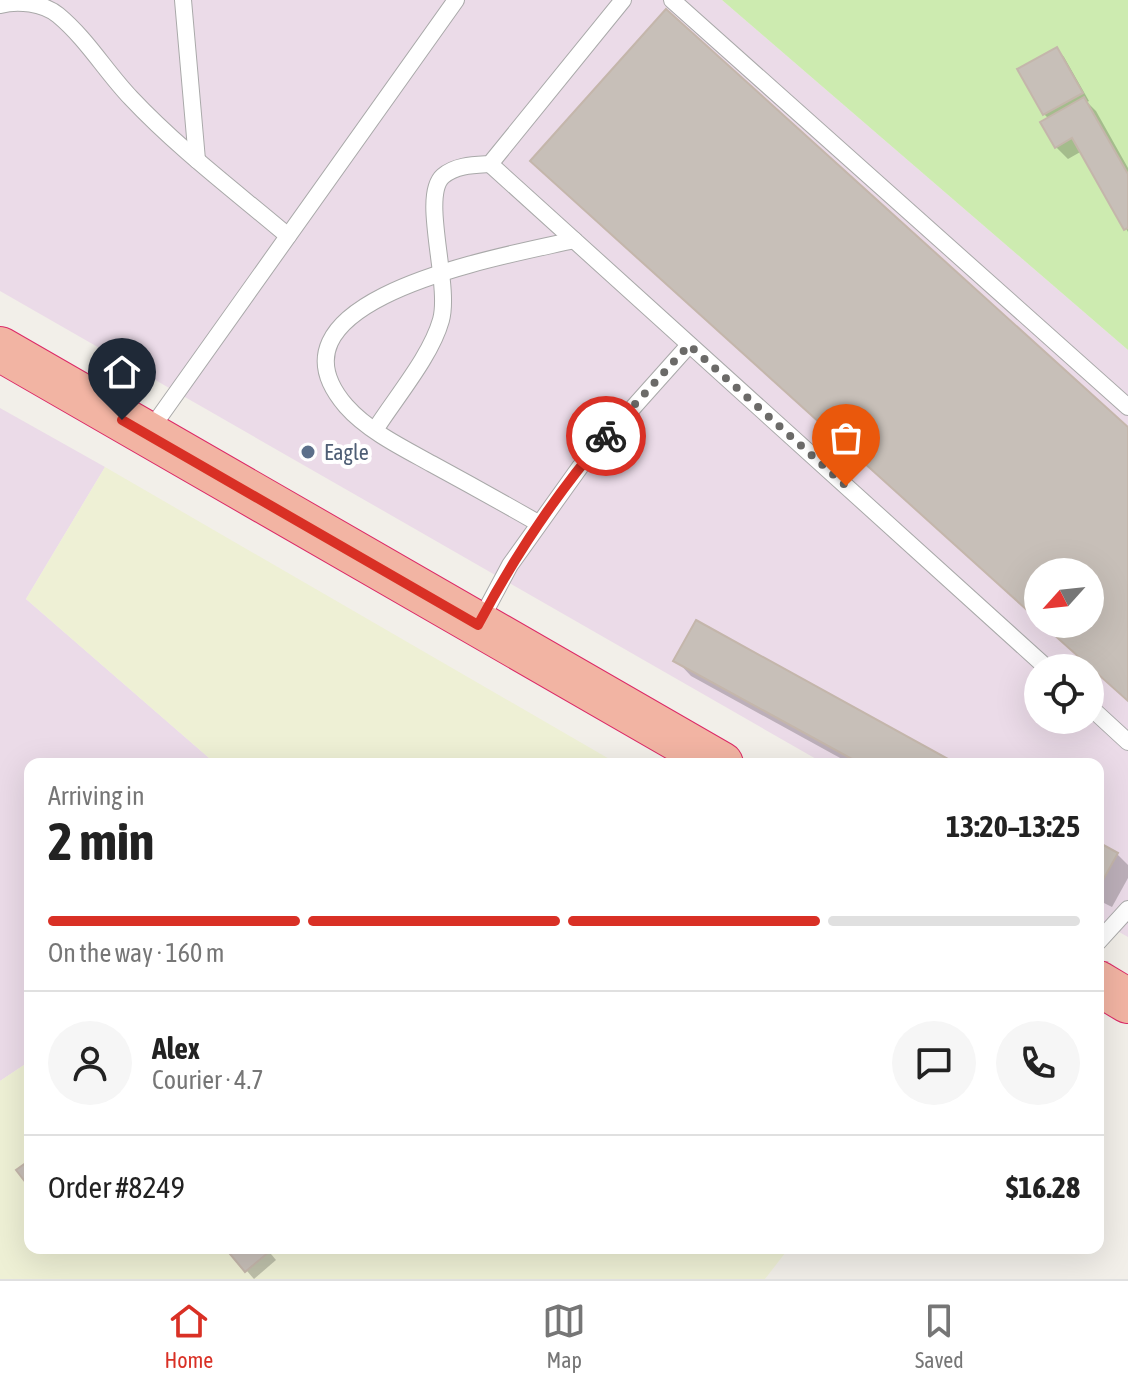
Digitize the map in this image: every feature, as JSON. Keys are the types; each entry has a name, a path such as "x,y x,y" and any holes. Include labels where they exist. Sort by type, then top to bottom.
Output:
{"highway":[{"path":"0,349 711,758"},
{"path":"1104,987 1128,1001"}],"lane":[{"path":"183,0 197,160"},
{"path":"147,434 456,0"},
{"path":"375,430 434,341 442,318 443,272 435,224 436,184 445,174 457,169 490,164 623,0"},
{"path":"672,0 1128,407"},
{"path":"0,5 29,2 56,13 98,57 128,96 197,160 288,236"},
{"path":"490,164 1031,654"},
{"path":"538,523 375,430 347,407 327,377 325,353 339,327 357,311 396,288 443,272 574,240"},
{"path":"478,625 510,565 580,467 689,345"},
{"path":"1104,720 1128,742"},
{"path":"1104,935 1128,909"}],"shaded area":[{"path":"0,0 722,0 1128,350 1128,937 1104,923 1104,758 815,758 0,291"},
{"path":"0,408 105,467 26,599 209,758 24,758 24,1065 0,1081"}],"green space":[{"path":"722,0 1128,0 1128,350"},
{"path":"105,467 608,758 209,758 26,599"},
{"path":"24,1065 24,1254 784,1254 765,1279 0,1279 0,1081"}],"building":[{"path":"666,9 1128,427 1128,701 1104,680 1104,654 1076,654 1058,638 1104,638 1104,558 1024,558 1024,607 530,161"},
{"path":"1057,47 1083,93 1043,115 1017,69"},
{"path":"1084,97 1128,174 1128,228 1124,230 1072,138 1055,148 1040,122"},
{"path":"696,620 946,758 850,758 673,661"},
{"path":"1104,845 1118,853 1104,878"},
{"path":"24,1164 24,1180 16,1170"},
{"path":"230,1254 266,1254 245,1272"}],"way so far":[{"path":"606,436 689,345 846,486"}],"place":[{"name":"Eagle","path":"308,452"}],"route":[{"path":"122,420 478,625 510,565 538,523 606,436"}]}
